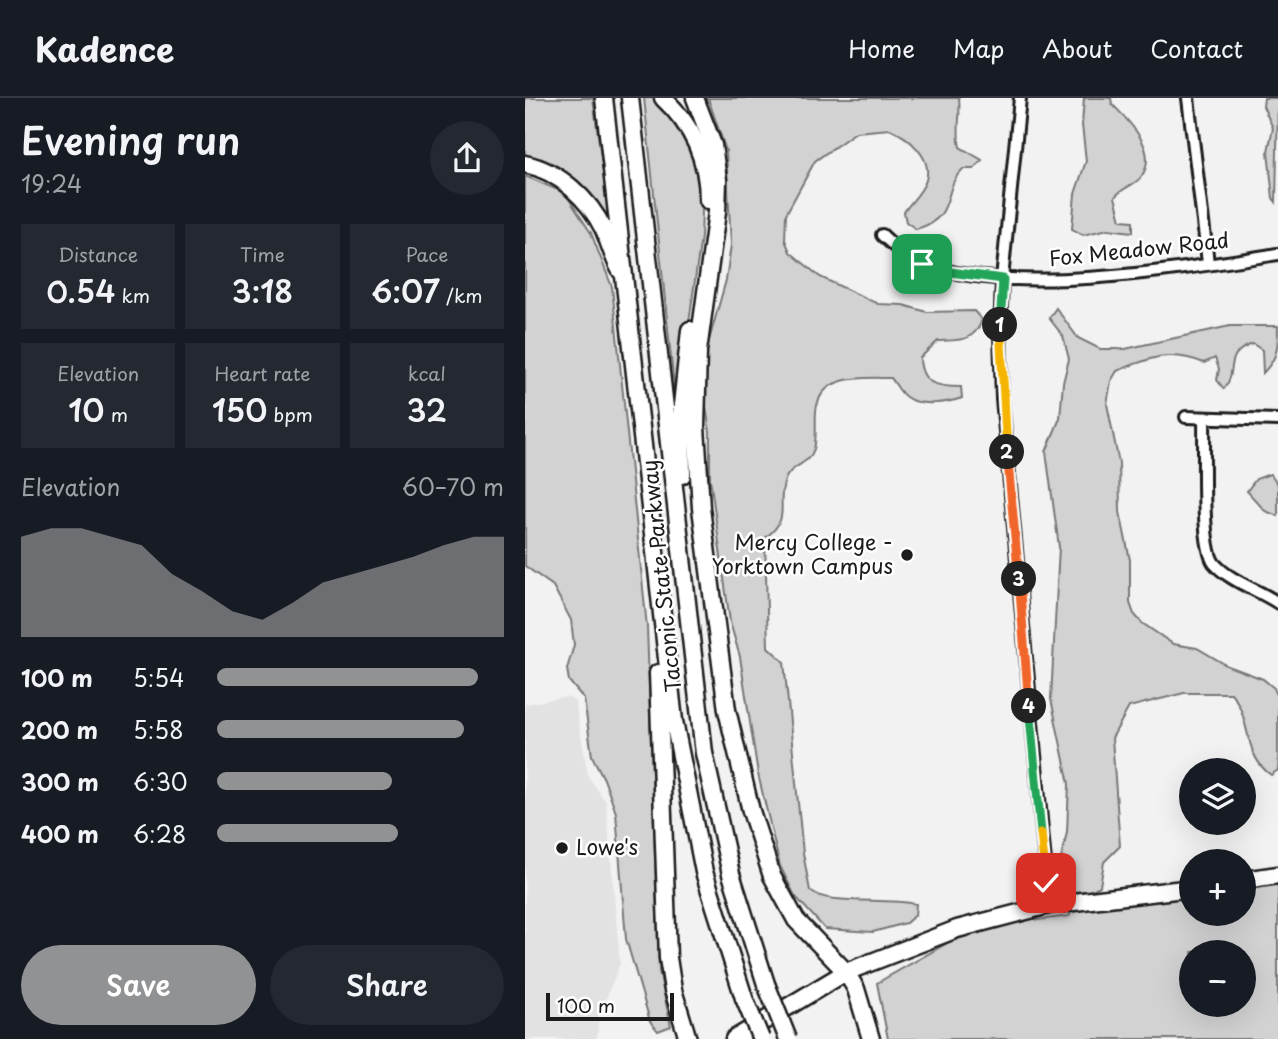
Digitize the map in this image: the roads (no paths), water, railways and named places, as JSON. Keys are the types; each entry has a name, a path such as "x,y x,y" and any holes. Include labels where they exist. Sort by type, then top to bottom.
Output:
{"highway":[{"name":"Taconic State Parkway","path":"604,98 674,721 690,813 712,903 761,1039"},
{"path":"663,98 683,120 697,143 705,167 708,190 682,399 681,464 687,517 680,557"},
{"path":"695,98 713,145 718,180 717,212 699,337 695,412 700,499 724,696 743,781 772,876 796,920 846,972 856,989 871,1039"},
{"name":"Taconic State Parkway","path":"630,100 680,557 710,783 737,894 766,984 788,1039"},
{"path":"525,164 552,174 589,205 604,231 611,254 625,280"},
{"path":"660,595 653,611 661,718 668,958 675,1000 688,1039"},
{"path":"1256,878 1278,875"},
{"path":"734,1039 846,972 957,929 1049,905 1179,890"}],"street":[{"path":"1020,98 999,334 1002,399 1049,905"},
{"path":"1188,98 1208,263"},
{"name":"Fox Meadow Road","path":"882,235 908,257 922,264 950,272 1003,279 1058,278 1278,254"},
{"path":"1186,417 1278,420"},
{"path":"1204,418 1209,554 1226,572 1278,603"}],"place":[{"name":"Mercy College - Yorktown Campus","path":"907,555"},
{"name":"Lowe's","path":"562,848"}]}
